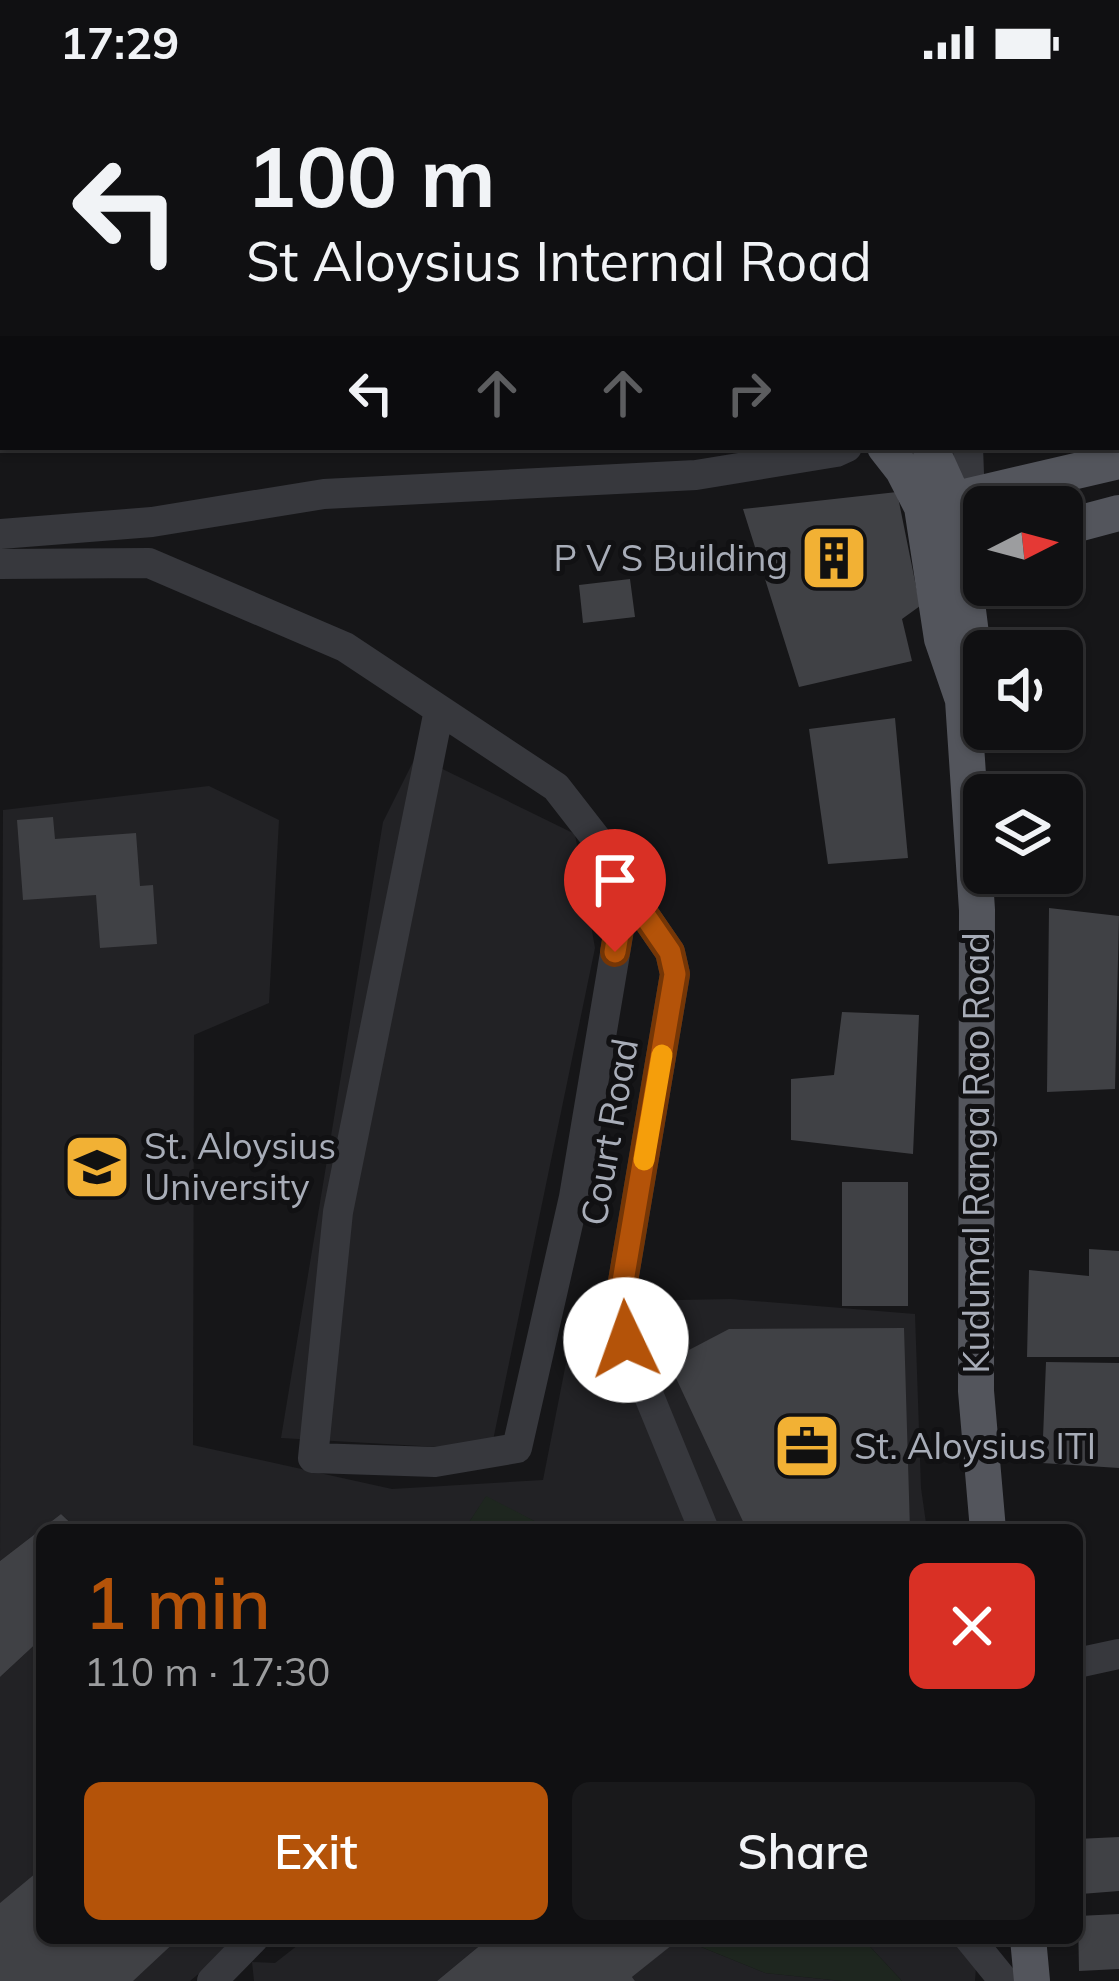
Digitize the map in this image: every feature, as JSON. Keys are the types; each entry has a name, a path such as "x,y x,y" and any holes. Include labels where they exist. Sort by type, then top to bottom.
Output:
{"main road":[{"path":"887,450 903,470 963,475 1119,461"},
{"path":"1083,523 1119,514"},
{"name":"Kudumal Ranga Rao Road","path":"963,573 942,639 963,700"},
{"name":"Kudumal Ranga Rao Road","path":"966,750 977,910 976,1391 987,1524"},
{"path":"1029,1944 1032,1981"}],"street":[{"path":"0,534 152,522 324,494 697,476 840,450"},
{"name":"Court Road","path":"0,564 149,563 344,647 556,788 612,859 670,952 675,974 619,1305 626,1340 702,1524"},
{"path":"439,710 338,1212 313,1458 435,1462 517,1448 574,1197 626,888"},
{"path":"1083,1662 1119,1654"},
{"path":"212,1981 248,1944"},
{"path":"974,1944 1004,1981"}],"shaded area":[{"path":"416,756 575,834 595,948 491,1450 281,1438 383,822"},
{"name":"St. Aloysius University","path":"209,786 279,820 269,1003 194,1035 193,1445 392,1489 543,1480 578,1302 731,1299 915,1314 926,1524 540,1524 486,1497 468,1524 72,1524 61,1514 48,1524 36,1524 36,1533 0,1561 3,810"},
{"path":"486,1496 540,1524 468,1524"},
{"path":"36,1644 36,1944 235,1944 190,1981 0,1981 0,1677"},
{"path":"299,1944 482,1944 437,1981 254,1981 252,1962 275,1963"},
{"path":"694,1944 765,1973 842,1981 635,1981 632,1977 671,1945"},
{"path":"694,1944 868,1944 902,1981 842,1981 765,1973"},
{"path":"868,1944 978,1944 975,1981 902,1981"}],"building":[{"name":"P V S Building","path":"897,492 920,606 902,619 912,661 799,687 743,509"},
{"path":"630,579 635,617 583,623 579,585"},
{"path":"895,718 908,858 828,864 809,729"},
{"path":"53,817 55,839 136,833 140,886 153,885 157,944 100,948 96,895 23,900 17,820"},
{"path":"1049,908 1119,916 1115,1089 1047,1092"},
{"path":"842,1012 919,1015 913,1154 791,1140 791,1079 834,1075"},
{"path":"842,1182 908,1182 908,1306 842,1306"},
{"path":"1089,1249 1119,1251 1119,1357 1027,1357 1029,1270 1089,1276"},
{"name":"St. Aloysius ITI","path":"904,1328 910,1524 744,1524 668,1361 729,1329"},
{"path":"1046,1362 1119,1363 1119,1468 1042,1463"},
{"path":"61,1514 72,1524 48,1524"},
{"path":"36,1533 36,1644 0,1677 0,1561"},
{"path":"1119,1837 1119,1891 1083,1894 1083,1839"},
{"path":"36,1873 36,1944 173,1944 133,1981 0,1981 0,1903"},
{"path":"1119,1914 1119,1969 1079,1971 1083,1916"},
{"path":"482,1944 672,1945 632,1977 635,1981 437,1981"}],"slow traffic":[{"path":"644,1160 662,1055"}],"place":[{"name":"P V S Building","path":"834,558"},
{"name":"St. Aloysius University","path":"97,1167"},
{"name":"St. Aloysius ITI","path":"807,1446"}],"route":[{"path":"615,952 626,888 670,952 675,974 619,1305 626,1340"}]}
